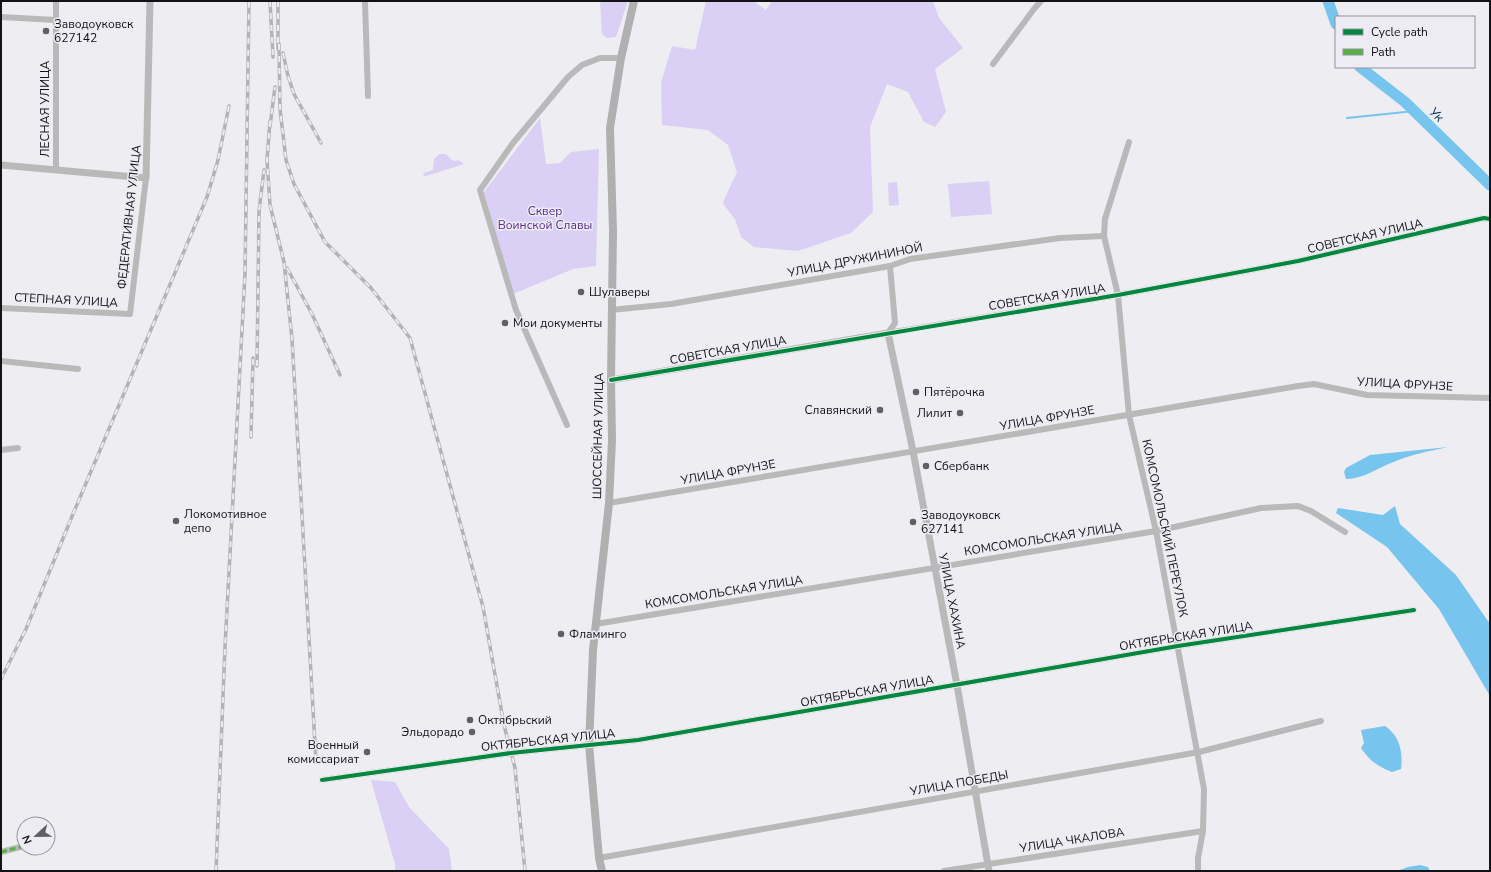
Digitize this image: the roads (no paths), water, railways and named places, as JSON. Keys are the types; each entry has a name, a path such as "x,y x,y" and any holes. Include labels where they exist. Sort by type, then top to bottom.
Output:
{"main road":[{"name":"ШОССЕЙНАЯ УЛИЦА","path":"602,871 599,858 589,745 590,687 609,503 612,440 612,231 610,128 621,58 634,1"}],"street":[{"name":"ЛЕСНАЯ УЛИЦА","path":"56,1 56,170"},
{"name":"ФЕДЕРАТИВНАЯ УЛИЦА","path":"130,314 146,178 150,1"},
{"path":"366,1 368,96"},
{"path":"993,64 1041,1"},
{"path":"1,17 56,20"},
{"path":"567,425 516,310 480,190 513,142 568,77 582,65 600,58 621,58"},
{"name":"КОМСОМОЛЬСКИЙ ПЕРЕУЛОК","path":"1129,142 1105,219 1104,236 1118,295 1129,415 1156,531 1204,789 1203,832 1198,858 1198,871"},
{"path":"1,165 146,178"},
{"name":"СОВЕТСКАЯ УЛИЦА","path":"611,380 1118,295 1298,261 1487,219"},
{"name":"УЛИЦА ДРУЖИНИНОЙ","path":"611,310 671,304 890,266 910,259 1052,239 1104,236"},
{"path":"888,333 895,323 890,266"},
{"name":"СТЕПНАЯ УЛИЦА","path":"1,308 130,314"},
{"name":"УЛИЦА ХАХИНА","path":"888,333 913,451 957,685 988,868"},
{"path":"1,362 78,369"},
{"name":"УЛИЦА ФРУНЗЕ","path":"609,503 1314,384 1366,395 1490,398"},
{"path":"1,450 18,448"},
{"name":"КОМСОМОЛЬСКАЯ УЛИЦА","path":"596,624 1156,531 1261,508 1298,506 1312,511 1345,532"},
{"name":"ОКТЯБРЬСКАЯ УЛИЦА","path":"322,780 513,753 638,740 1178,646 1414,610"},
{"name":"УЛИЦА ПОБЕДЫ","path":"599,858 1198,752 1321,721"},
{"name":"УЛИЦА ЧКАЛОВА","path":"944,871 988,868 1203,832"},
{"path":"1,852 16,848"}],"water":[{"path":"1448,447 1390,463 1359,477 1346,479 1344,472 1346,468 1370,455"},
{"path":"1395,506 1400,524 1456,575 1490,624 1490,696 1439,609 1387,547 1336,513 1338,508 1383,515"},
{"path":"1385,726 1394,735 1401,751 1401,769 1392,772 1374,763 1361,748 1364,743 1361,730"},
{"path":"1420,865 1428,867 1430,871 1397,871 1408,867"}],"waterway":[{"name":"Ук","path":"1328,1 1335,21"},
{"name":"Ук","path":"1361,68 1405,102 1490,185"},
{"path":"1347,118 1415,111"}],"railway":[{"path":"216,871 225,647 245,274 249,1"},
{"path":"270,1 273,57"},
{"path":"278,1 278,49"},
{"path":"279,44 280,109 286,160 294,184 325,242 371,288 410,338 483,607 504,725 515,768 525,871"},
{"path":"283,53 294,94 321,143"},
{"path":"270,126 275,87"},
{"path":"1,679 26,629 207,197 218,160 229,106"},
{"path":"270,121 267,160 270,205 284,262 292,339 316,762"},
{"path":"257,366 259,211 264,170"},
{"path":"287,268 312,314 340,375"},
{"path":"251,437 253,358"}],"place":[{"name":"Заводоуковск 627142","path":"46,31"},
{"name":"Шулаверы","path":"581,292"},
{"name":"Мои документы","path":"505,323"},
{"name":"Пятёрочка","path":"916,392"},
{"name":"Славянский","path":"880,410"},
{"name":"Лилит","path":"960,413"},
{"name":"Сбербанк","path":"926,466"},
{"name":"Локомотивное депо","path":"176,521"},
{"name":"Заводоуковск 627141","path":"913,522"},
{"name":"Фламинго","path":"561,634"},
{"name":"Октябрьский","path":"470,720"},
{"name":"Эльдорадо","path":"472,732"},
{"name":"Военный комиссариат","path":"367,752"}],"park label":[{"name":"Сквер Воинской Славы","path":"545,218"}]}
